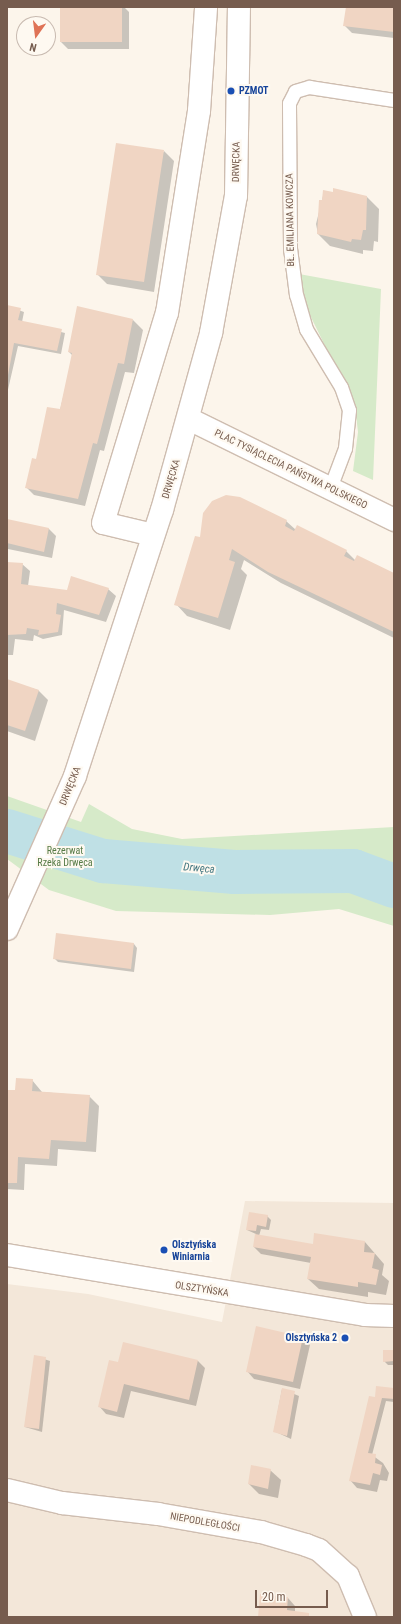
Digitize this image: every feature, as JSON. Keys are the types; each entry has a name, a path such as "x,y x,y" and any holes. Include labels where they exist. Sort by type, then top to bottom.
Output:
{"street":[{"path":"153,536 103,523 167,313 199,111 206,7"},
{"name":"DRWĘCKA","path":"7,929 75,776 153,536 189,419 221,290 236,196 238,7"},
{"name":"PLAC TYSIĄCLECIA PAŃSTWA POLSKIEGO","path":"189,419 394,520"},
{"name":"OLSZTYŃSKA","path":"8,1256 365,1315 394,1316"},
{"name":"NIEPODLEGŁOŚCI","path":"7,1490 62,1503 158,1514 261,1532 306,1545 319,1550 348,1576 365,1617"}],"lane":[{"name":"BŁ. EMILIANA KOWCZA","path":"330,488 346,448 349,410 341,387 306,329 296,295 290,248 289,102 295,91 309,87 394,100"}],"shaded area":[{"path":"245,1201 394,1203 394,1617 7,1617 7,1284 88,1294 222,1322"}],"green space":[{"path":"299,274 381,289 373,480 353,471 358,432 355,407 308,311"},
{"name":"Rezerwat Rzeka Drwęca","path":"7,796 81,822 89,804 132,829 182,839 394,827 394,926 339,909 270,915 116,911 49,890 7,859"}],"building":[{"path":"60,7 122,7 122,42 60,42"},
{"path":"346,7 394,7 394,32 343,26"},
{"path":"116,143 164,150 144,282 96,275"},
{"path":"333,188 367,196 366,230 363,230 361,240 352,239 351,242 317,234 319,200 322,200 323,190 333,192"},
{"path":"7,305 21,308 18,320 62,329 57,351 14,343 8,375"},
{"path":"77,306 133,319 124,364 118,363 97,444 93,443 78,499 25,488 32,458 36,459 47,407 60,409 72,353 68,352"},
{"path":"226,495 240,497 287,520 285,526 294,531 297,525 347,550 344,556 354,561 357,555 394,573 394,632 268,572 232,549 229,560 235,562 218,618 174,605 195,536 200,537 203,513 212,501"},
{"path":"7,519 49,528 44,552 7,543"},
{"path":"7,562 23,563 21,584 67,590 71,576 109,588 99,615 57,603 56,614 61,615 58,632 38,635 39,630 27,628 26,634 7,635"},
{"path":"7,679 39,690 25,731 7,725"},
{"path":"56,933 134,943 131,969 53,959"},
{"path":"16,1078 33,1079 32,1091 90,1095 86,1142 51,1140 49,1159 18,1157 17,1183 7,1183 7,1090 15,1090"},
{"path":"249,1212 268,1215 266,1227 257,1225 256,1231 246,1230"},
{"path":"314,1233 365,1241 364,1252 375,1253 372,1268 379,1270 376,1285 358,1282 358,1287 307,1279 311,1257 253,1247 255,1234 313,1244"},
{"path":"256,1326 303,1337 293,1382 246,1372"},
{"path":"123,1342 198,1360 189,1400 124,1384 117,1412 98,1407 109,1360 118,1362"},
{"path":"383,1350 394,1350 394,1361 383,1362"},
{"path":"34,1355 46,1357 39,1429 24,1427"},
{"path":"376,1386 394,1388 394,1399 382,1398 368,1453 376,1454 375,1463 382,1465 380,1475 373,1473 370,1485 349,1481 369,1396 375,1397"},
{"path":"282,1388 295,1391 287,1436 273,1432"},
{"path":"251,1465 271,1469 268,1489 248,1484"},
{"path":"260,1594 288,1597 287,1610 309,1613 309,1617 258,1617"}],"waterway":[{"name":"Drwęca","path":"7,831 103,861 235,872 353,871 394,886"}],"place":[{"name":"PZMOT","path":"231,91"},
{"name":"Olsztyńska Winiarnia","path":"164,1250"},
{"name":"Olsztyńska 2","path":"345,1338"}]}
